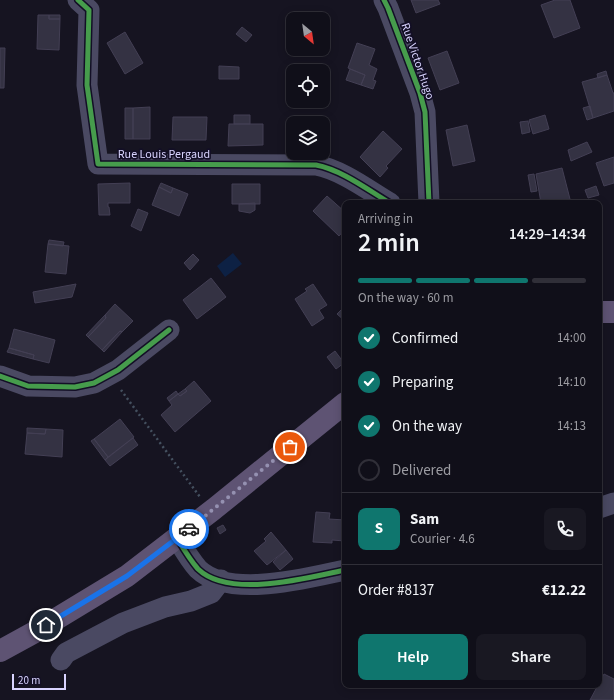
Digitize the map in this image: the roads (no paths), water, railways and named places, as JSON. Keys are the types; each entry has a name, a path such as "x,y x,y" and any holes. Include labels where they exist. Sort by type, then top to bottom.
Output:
{"main road":[{"path":"602,312 614,312"},
{"path":"0,651 33,633 127,576 211,512 342,405"}],"street":[{"name":"Rue Louis Pergaud","path":"78,0 89,10 87,85 98,164 316,165 326,167 337,172 385,200"},
{"name":"Rue Victor Hugo","path":"384,0 420,93 425,112 430,200"},
{"path":"0,376 28,386 75,388 94,383 118,370 169,330"},
{"path":"602,507 614,503"},
{"path":"177,538 198,569 209,576 236,584 278,583 342,571"},
{"path":"61,660 66,653 123,623 164,607 191,602 211,593 221,580"}],"water":[{"path":"233,253 242,264 225,277 217,266"}]}
